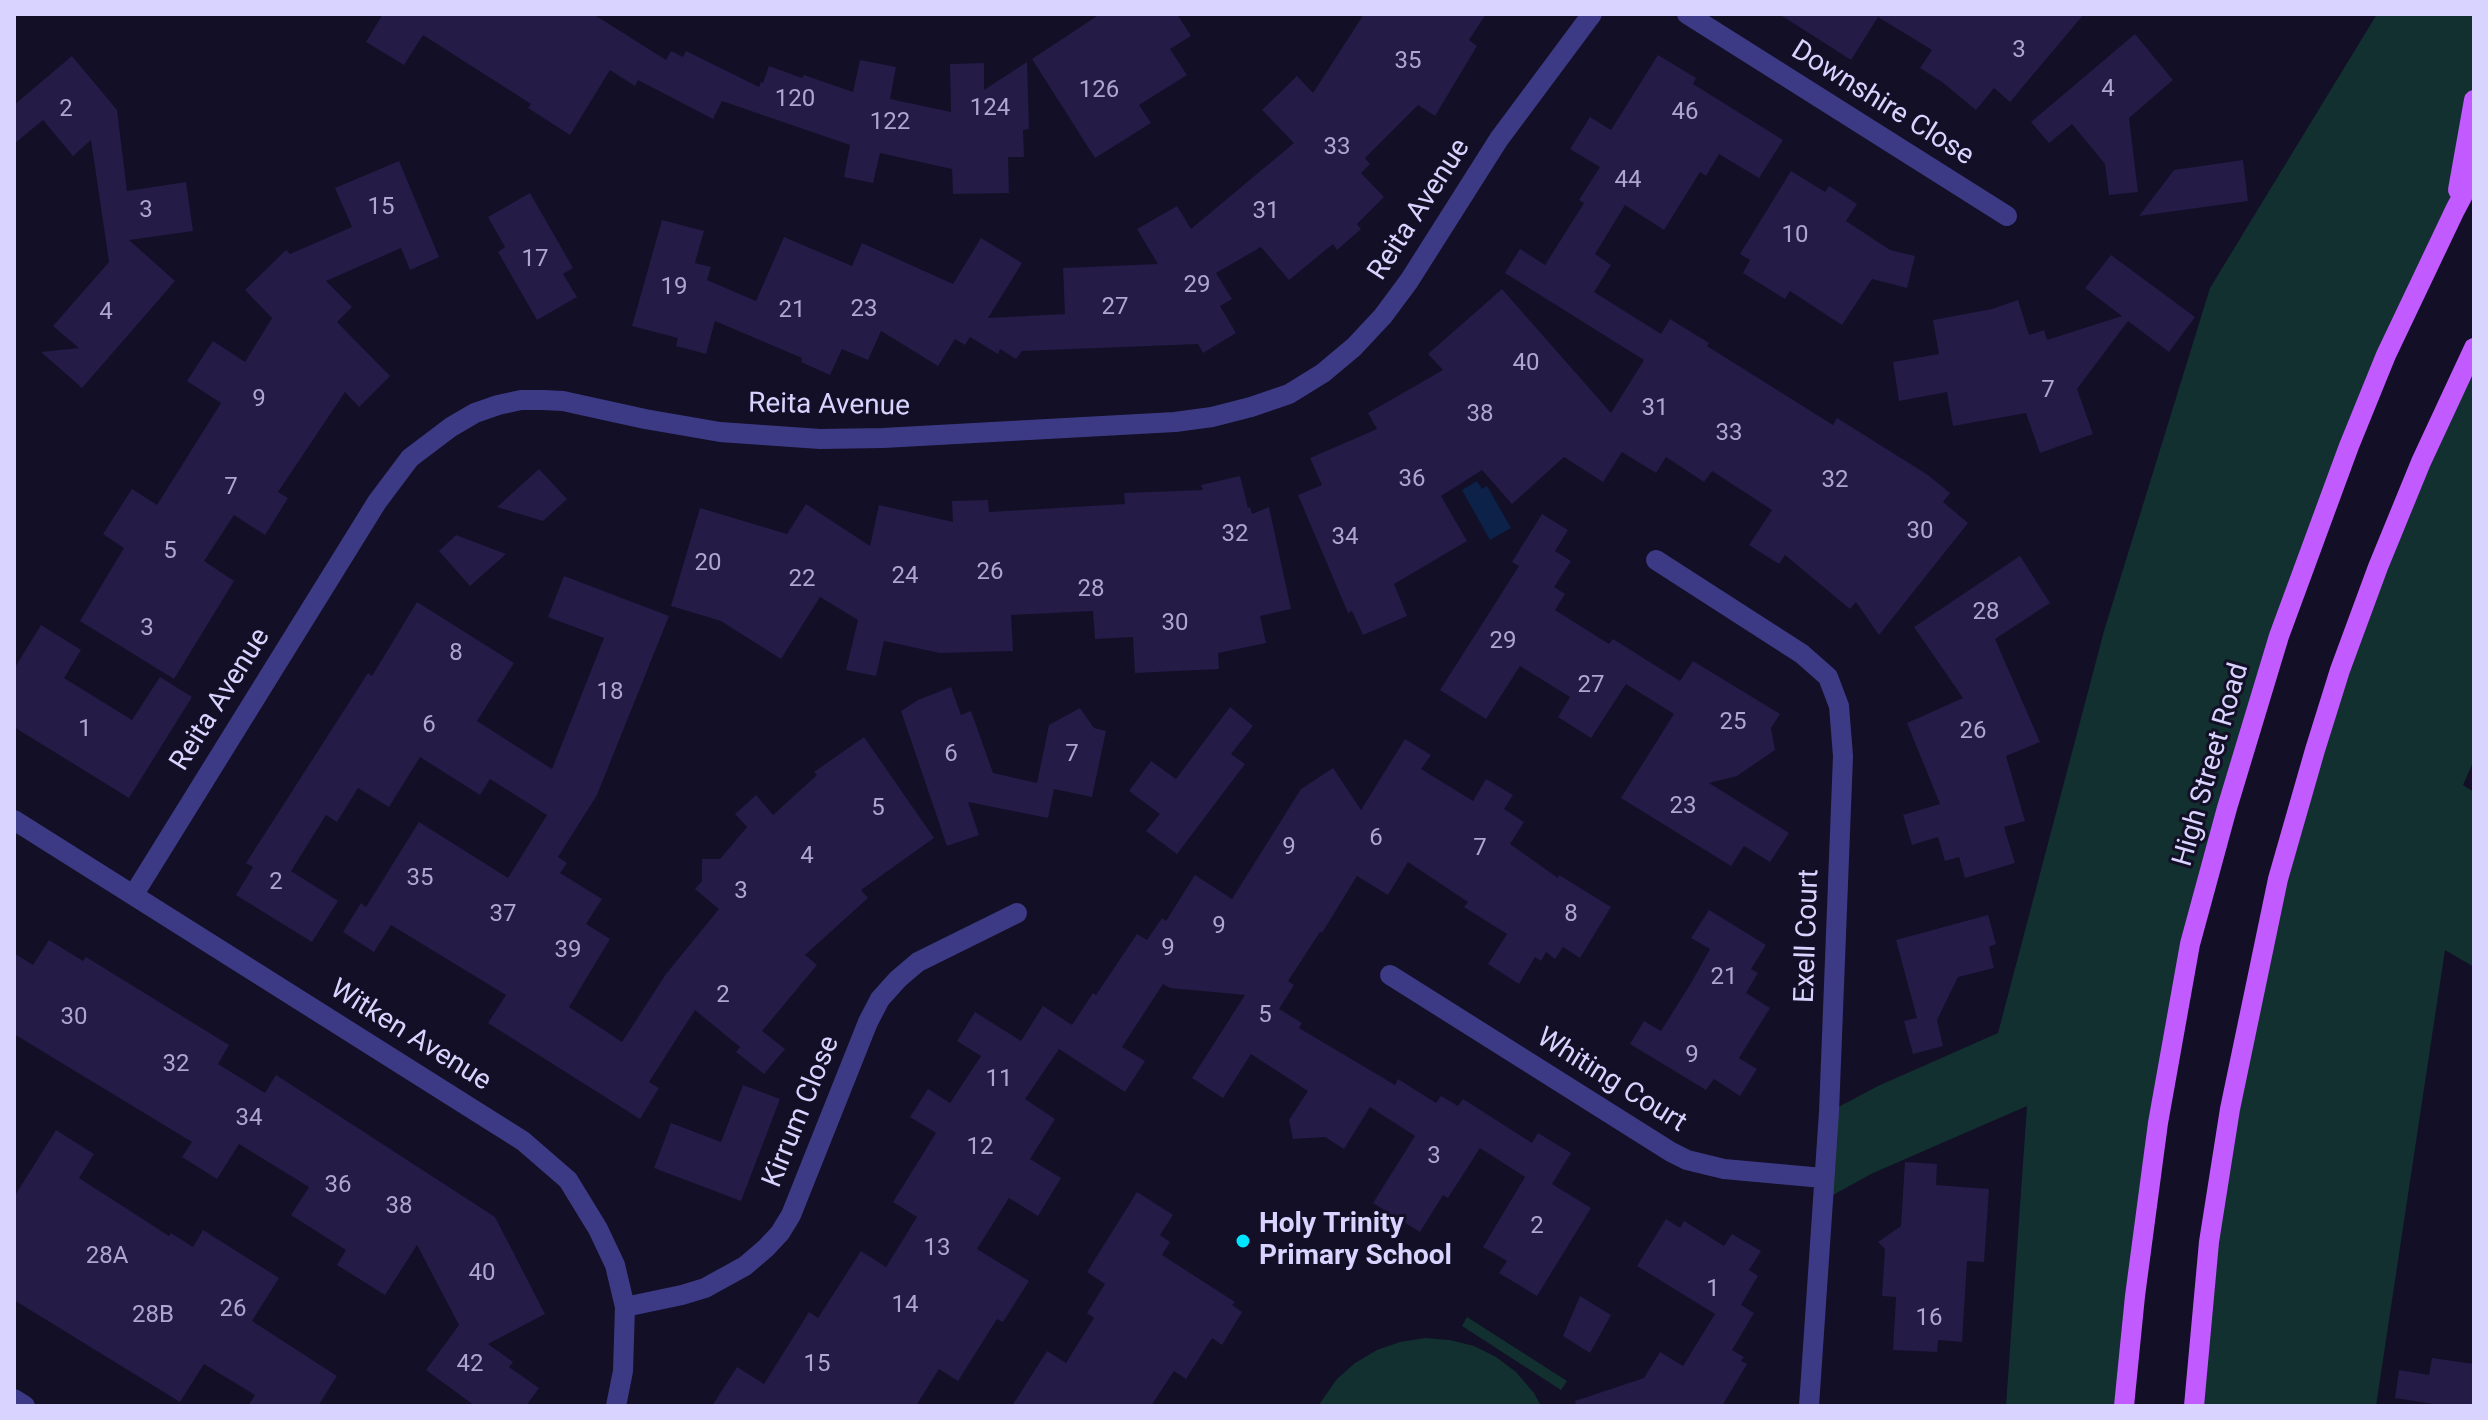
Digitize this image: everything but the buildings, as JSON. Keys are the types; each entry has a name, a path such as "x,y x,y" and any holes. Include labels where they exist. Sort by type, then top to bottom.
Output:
{"main road":[{"path":"2455,210 2474,100"},
{"name":"High Street Road","path":"2124,1406 2158,1123 2190,944 2227,808 2302,568 2386,355 2474,174"},
{"path":"2194,1406 2209,1242 2230,1109 2281,867 2340,670 2378,567 2421,462 2474,348"}],"street":[{"name":"Reita Avenue","path":"134,894 377,502 410,458 451,427 475,413 498,405 521,400 543,400 563,401 720,432 820,439 883,438 1175,422 1212,417 1289,394 1323,373 1354,347 1383,316 1409,281 1499,139 1592,14"},
{"name":"Downshire Close","path":"1687,14 2007,216"},
{"name":"Exell Court","path":"1656,560 1802,654 1828,677 1839,706 1843,756 1829,1112 1809,1406"},
{"name":"Witken Avenue","path":"14,820 523,1141 568,1180 586,1206 615,1265 625,1307 623,1371 616,1406"},
{"name":"Kirrum Close","path":"625,1307 705,1288 745,1266 766,1248 791,1215 880,999 918,962 1017,913"},
{"name":"Whiting Court","path":"1390,975 1687,1160 1724,1169 1823,1178"},
{"path":"14,1399 25,1406"}],"green space":[{"path":"2377,14 2474,14 2474,100 2455,210 2349,446 2190,944 2124,1406 2006,1406 2027,1106 1873,1173 1822,1201 1829,1112 1878,1086 1998,1033 2104,631 2210,288"},
{"path":"2474,348 2474,760 2463,785 2474,792 2474,967 2445,950 2376,1406 2194,1406 2209,1242 2315,750"},
{"path":"1467,1317 1567,1381 1561,1390 1462,1326"},
{"path":"1425,1338 1474,1346 1496,1357 1516,1372 1541,1406 1318,1406 1337,1379 1355,1363 1377,1350"}],"water":[{"path":"1477,481 1482,489 1487,486 1511,528 1490,540 1462,490"}],"place":[{"name":"Holy Trinity Primary School","path":"1243,1241"}]}
